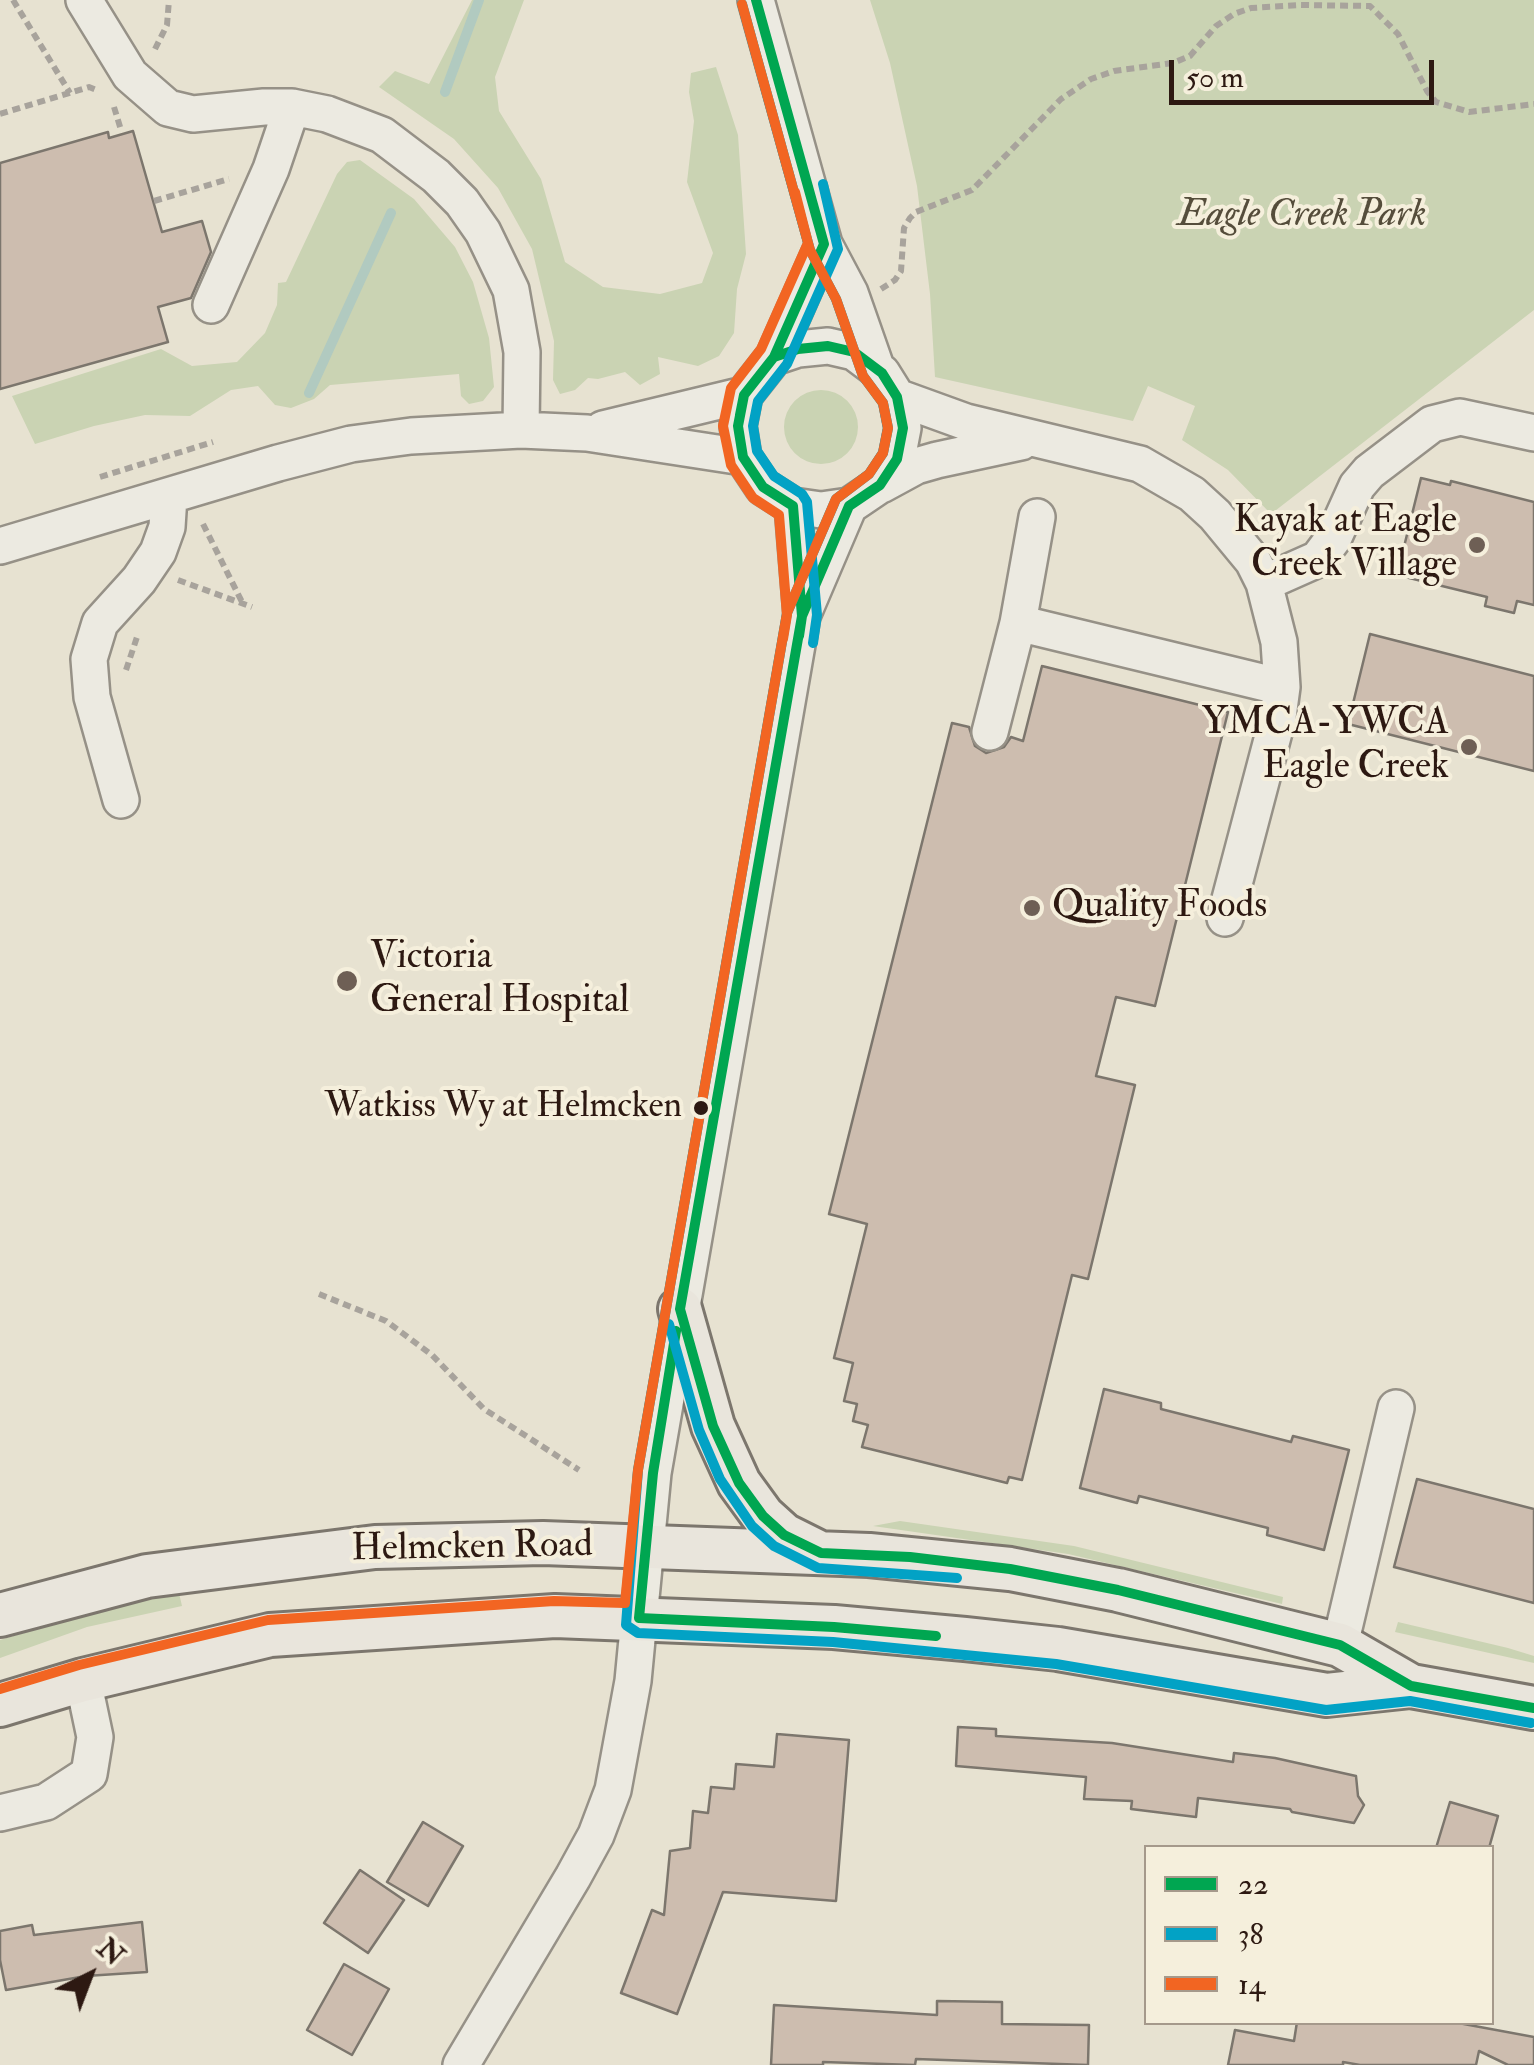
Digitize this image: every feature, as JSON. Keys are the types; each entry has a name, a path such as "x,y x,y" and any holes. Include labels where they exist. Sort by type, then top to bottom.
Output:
{"main road":[{"path":"680,1308 712,1426 739,1483 763,1516 784,1535 822,1553"},
{"name":"Helmcken Road","path":"0,1616 147,1576 375,1547 543,1543 910,1557 1010,1569 1118,1590 1340,1644 1410,1686"},
{"name":"Helmcken Road","path":"0,1704 270,1635 556,1616 834,1627 1040,1647 1327,1695 1410,1686 1534,1708"}],"street":[{"path":"84,0 130,75 168,108 192,114 292,108 343,119 382,134 422,164 462,202 499,260 519,320 521,430"},
{"path":"756,0 824,244 850,293 903,428 897,459 880,485"},
{"path":"211,305 272,169 292,108"},
{"path":"824,244 774,356 744,395 738,426 743,457 763,487 793,506 821,510 849,506 916,466 1037,439"},
{"path":"774,356 828,346 854,352 887,384 935,413 1140,464 1165,477 1216,515 1253,560 1264,583 1280,642 1282,687 1278,717 1225,918"},
{"path":"587,433 744,395"},
{"path":"1264,583 1318,559 1333,539 1357,486 1432,424 1460,416 1534,433"},
{"path":"0,546 183,505 350,444 411,436 521,430 587,433 743,457"},
{"path":"121,800 92,697 89,659 100,624 139,580 183,505"},
{"path":"793,506 802,616"},
{"path":"462,2065 596,1835 613,1790 625,1737 653,1474 802,616 849,506"},
{"path":"990,732 1018,623 1036,517"},
{"path":"1018,623 1282,687"},
{"path":"1340,1644 1396,1408"},
{"path":"0,1813 46,1802 89,1774 95,1737 82,1680"}],"path":[{"path":"12,0 70,92"},
{"path":"850,293 876,291 896,280 903,260 904,228 910,218 972,190 1061,100 1092,79 1114,71 1173,63 1190,56 1216,26 1251,8 1370,6 1398,34 1436,102 1469,112 1534,104"},
{"path":"0,114 89,87 110,94"},
{"path":"154,202 226,180"},
{"path":"183,505 243,604"},
{"path":"167,576 252,607"},
{"path":"125,675 142,620"},
{"path":"319,1294 386,1322 432,1355 484,1409 579,1470"}],"green space":[{"path":"472,0 524,0 495,77 499,111 541,179 565,262 603,287 660,294 702,283 713,253 687,182 694,121 689,92 691,73 716,67 738,135 746,254 737,289 734,333 719,356 698,366 658,357 660,374 640,385 625,372 588,378 575,390 560,394 553,380 554,341 532,249 498,188 454,139 379,87 395,71 429,84"},
{"name":"Eagle Creek Park","path":"870,0 1534,0 1534,310 1271,514 1228,470 1182,440 1195,406 1148,386 1133,421 935,377 917,186 890,63"},
{"path":"360,160 414,199 455,247 473,282 489,338 494,387 483,401 469,404 461,396 459,374 330,385 314,399 291,408 275,405 258,386 231,390 190,416 145,415 35,444 12,396 161,349 192,366 237,362 265,333 277,305 278,283 286,282 337,174 347,162"},
{"path":"821,390 847,401 858,427 847,453 821,464 795,453 784,427 795,401"},
{"path":"900,1521 1074,1546 1283,1597 1282,1604 1068,1554 873,1526"},
{"path":"179,1593 182,1606 87,1627 0,1658 0,1640"},
{"path":"1398,1622 1508,1648 1534,1656 1534,1663 1395,1632"}],"building":[{"path":"133,131 162,232 202,221 211,252 191,298 158,307 168,342 0,389 0,163 108,132 109,138"},
{"name":"Kayak at Eagle Creek Village","path":"1421,478 1450,485 1451,481 1534,502 1534,605 1517,601 1514,613 1485,606 1487,597 1397,575"},
{"path":"1370,634 1534,676 1534,771 1348,724"},
{"path":"1042,666 1228,712 1155,1006 1116,997 1096,1076 1135,1085 1088,1279 1072,1275 1022,1480 1009,1477 1007,1483 862,1447 868,1425 853,1421 857,1404 844,1401 853,1363 834,1358 867,1224 829,1214 952,723 969,727 975,746 986,753 1004,747 1011,737 1023,741"},
{"path":"1104,1389 1161,1403 1161,1409 1291,1442 1293,1436 1349,1450 1324,1550 1267,1535 1268,1528 1139,1496 1137,1503 1080,1488"},
{"path":"1417,1479 1534,1509 1534,1603 1394,1567"},
{"path":"958,1727 996,1729 996,1736 1112,1743 1233,1762 1234,1753 1275,1758 1356,1776 1358,1796 1364,1805 1354,1823 1290,1809 1198,1798 1196,1817 1131,1809 1132,1801 1084,1799 1086,1777 956,1766"},
{"path":"777,1734 849,1740 836,1901 723,1892 677,2014 621,1993 652,1910 664,1915 670,1851 690,1848 693,1811 708,1813 711,1787 734,1789 736,1764 774,1767"},
{"path":"1450,1802 1498,1816 1490,1845 1437,1845"},
{"path":"423,1822 463,1846 428,1906 387,1882"},
{"path":"360,1870 404,1900 368,1953 324,1923"},
{"path":"142,1922 147,1972 86,1976 6,1990 0,1931 32,1925 34,1935"},
{"path":"344,1964 389,1989 352,2055 307,2030"},
{"path":"937,2001 1002,2002 1002,2024 1089,2025 1088,2065 916,2059 915,2065 771,2065 774,2005 937,2015"},
{"path":"1297,2025 1469,2025 1534,2037 1534,2065 1508,2065 1479,2051 1476,2065 1228,2065 1235,2030 1294,2041"}],"waterway":[{"path":"445,92 479,0"},
{"path":"309,393 391,213"}],"transit line":[{"name":"22","path":"740,415 744,395 774,357 824,244 756,0"},
{"name":"38","path":"742,4 810,250 836,299 863,376 883,403 888,428 883,453 869,474 836,499 787,613 638,1470 626,1625 638,1633 833,1642 1056,1664 1326,1710 1410,1701 1531,1723"},
{"name":"14","path":"0,1689 79,1665 268,1620 554,1601 625,1603 638,1470 787,613 836,499 869,474 883,453 888,428 883,403 863,376 836,299 810,250 742,4"},
{"name":"38","path":"813,643 817,615 807,502 802,494 774,476 757,451 753,426 758,401 787,364 838,249 823,184"},
{"name":"14","path":"783,639 787,615 779,515 753,498 731,465 723,426 731,388 761,349 808,243 795,192"},
{"name":"22","path":"793,506 763,487 743,457 738,426 744,395 774,357 798,349 828,346 854,352 882,373 897,397 903,428 897,459 880,485 849,506 802,616 799,636"},
{"name":"22","path":"793,506 802,616 680,1309 713,1426 739,1483 763,1516 784,1535 821,1553 910,1557 1010,1569 1118,1590 1340,1645 1411,1686 1534,1708"},
{"name":"38","path":"669,1324 699,1430 720,1479 752,1526 774,1546 818,1568 957,1578"},
{"name":"22","path":"639,1618 653,1473 676,1331"},
{"name":"22","path":"639,1618 936,1636"}],"place":[{"name":"Kayak at Eagle Creek Village","path":"1477,545"},
{"name":"YMCA-YWCA Eagle Creek","path":"1469,747"},
{"name":"Quality Foods","path":"1032,908"},
{"name":"Victoria General Hospital","path":"347,981"},
{"name":"Watkiss Wy at Helmcken","path":"701,1108"}]}
